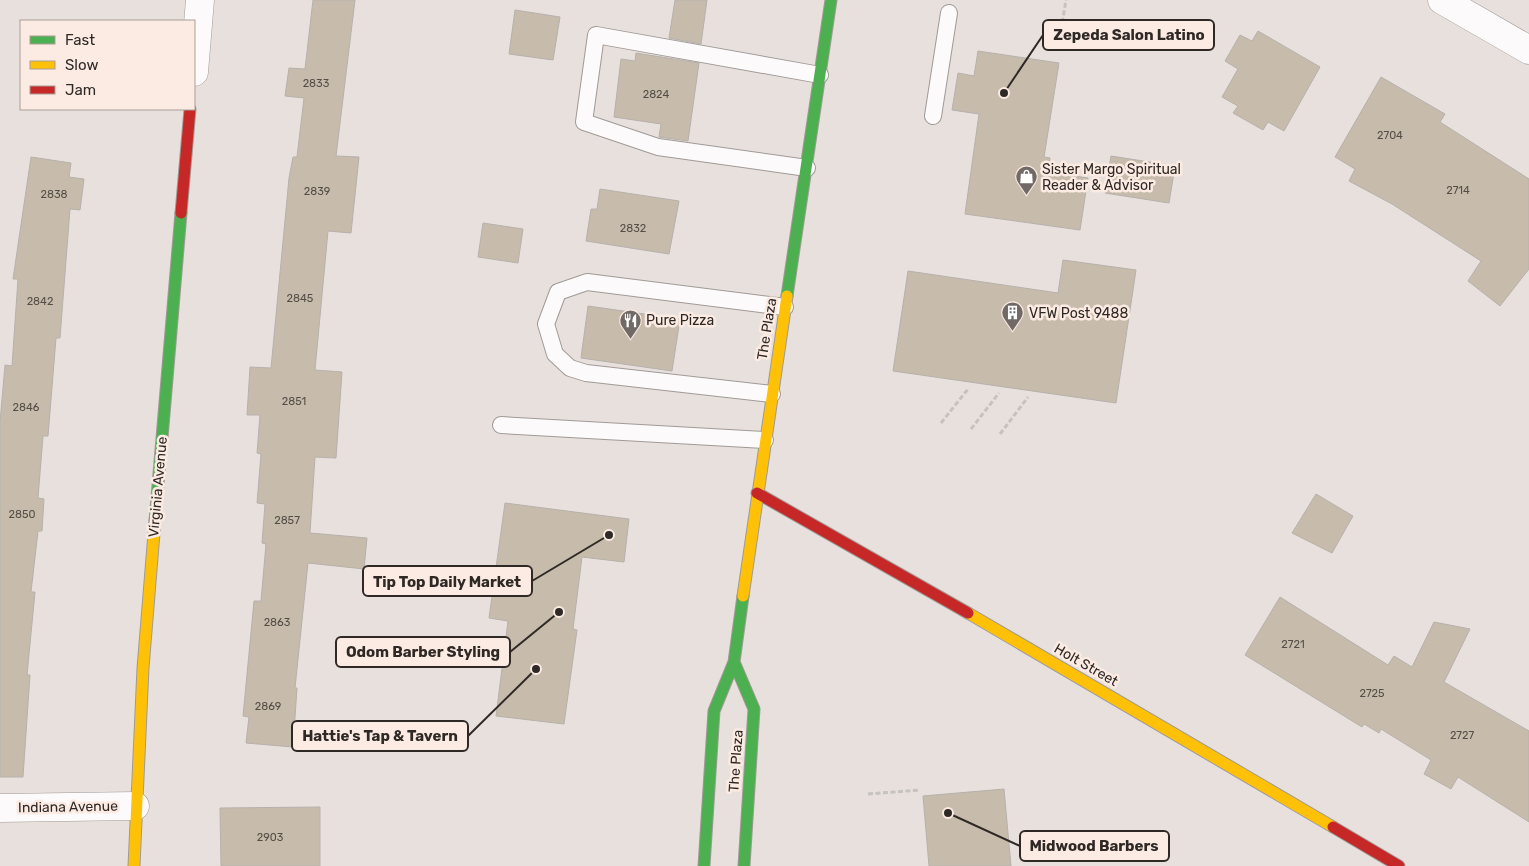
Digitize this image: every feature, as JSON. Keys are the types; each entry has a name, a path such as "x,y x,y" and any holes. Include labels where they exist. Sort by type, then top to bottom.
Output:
{"street":[{"path":"195,60 200,0"},
{"name":"The Plaza","path":"704,866 714,711 734,662 757,493 831,0"},
{"path":"1442,0 1529,50"},
{"name":"Virginia Avenue","path":"134,866 135,806 143,668 190,110"},
{"name":"Holt Street","path":"757,493 1010,637 1399,866"},
{"name":"The Plaza","path":"734,662 754,709 744,866"},
{"name":"Indiana Avenue","path":"0,808 135,806"}],"lane":[{"path":"932,116 949,13"},
{"path":"807,168 658,148 584,122 596,35 820,76"},
{"path":"772,394 586,374 570,368 555,354 546,324 558,292 587,282 785,307"},
{"path":"502,425 765,440"}],"path":[{"path":"1061,30 1066,0"},
{"path":"941,423 968,388"},
{"path":"971,429 999,393"},
{"path":"1000,434 1028,397"},
{"path":"868,794 920,790"}],"building":[{"path":"313,0 355,0 336,156 359,157 351,233 328,231 315,370 342,372 336,458 315,457 310,533 367,538 364,569 308,563 295,688 297,688 293,747 246,743 249,717 243,716 254,601 261,601 266,544 262,543 265,504 257,503 261,454 257,453 260,415 247,415 250,367 271,368 289,178 293,157 297,157 304,98 285,96 289,68 305,69"},
{"path":"675,0 707,0 701,44 669,38"},
{"path":"515,10 560,17 553,60 509,54"},
{"path":"1258,31 1320,67 1284,131 1268,122 1263,130 1233,113 1238,106 1222,97 1238,69 1225,61 1240,35 1252,41"},
{"path":"978,51 1059,63 1044,157 1050,158 1048,172 1088,178 1080,230 965,214 979,114 952,110 958,73 974,76"},
{"path":"636,53 699,63 688,141 659,137 661,124 614,117 621,59 635,61"},
{"path":"1381,77 1445,114 1440,122 1529,179 1529,269 1500,306 1468,281 1481,261 1392,204 1349,181 1355,169 1335,157"},
{"path":"1111,156 1175,166 1169,203 1105,193"},
{"path":"31,157 71,163 69,177 84,179 80,210 70,209 60,338 56,338 48,436 43,436 38,498 44,499 42,531 38,531 31,592 35,592 27,675 30,675 23,777 0,777 0,422 5,365 12,366 18,279 13,279"},
{"path":"600,189 679,201 669,254 586,241 591,209 597,209"},
{"path":"483,223 523,229 518,263 478,257"},
{"name":"VFW Post 9488","path":"1063,260 1136,270 1116,403 893,371 908,271 1058,293"},
{"name":"Pure Pizza","path":"588,306 680,319 672,371 581,358"},
{"path":"1316,494 1353,516 1332,553 1292,533"},
{"path":"505,503 629,519 624,562 582,557 573,629 577,630 564,724 496,716 508,621 489,618"},
{"path":"1280,597 1388,665 1394,656 1412,667 1434,622 1470,629 1444,682 1529,731 1529,822 1458,777 1451,789 1424,774 1431,760 1381,729 1379,733 1364,724 1362,727 1245,655"},
{"path":"1004,789 1011,866 929,866 923,796"},
{"path":"320,807 320,866 221,866 220,808"}],"traffic: fast":[{"path":"787,296 831,0"},
{"path":"155,521 181,213"},
{"path":"704,866 714,711 734,662 743,596"},
{"path":"734,662 754,709 744,866"}],"traffic: slow":[{"path":"743,596 787,296"},
{"path":"134,866 143,668 155,521"},
{"path":"968,613 1333,827"}],"traffic: jam":[{"path":"181,213 190,110"},
{"path":"757,493 968,613"},
{"path":"1333,827 1399,866"}],"place":[{"name":"Zepeda Salon Latino","path":"1004,93"},
{"name":"Sister Margo Spiritual Reader & Advisor","path":"1026,196"},
{"name":"VFW Post 9488","path":"1013,332"},
{"name":"Pure Pizza","path":"630,339"},
{"name":"Tip Top Daily Market","path":"609,535"},
{"name":"Odom Barber Styling","path":"559,612"},
{"name":"Hattie's Tap & Tavern","path":"536,669"},
{"name":"Midwood Barbers","path":"948,813"}]}
